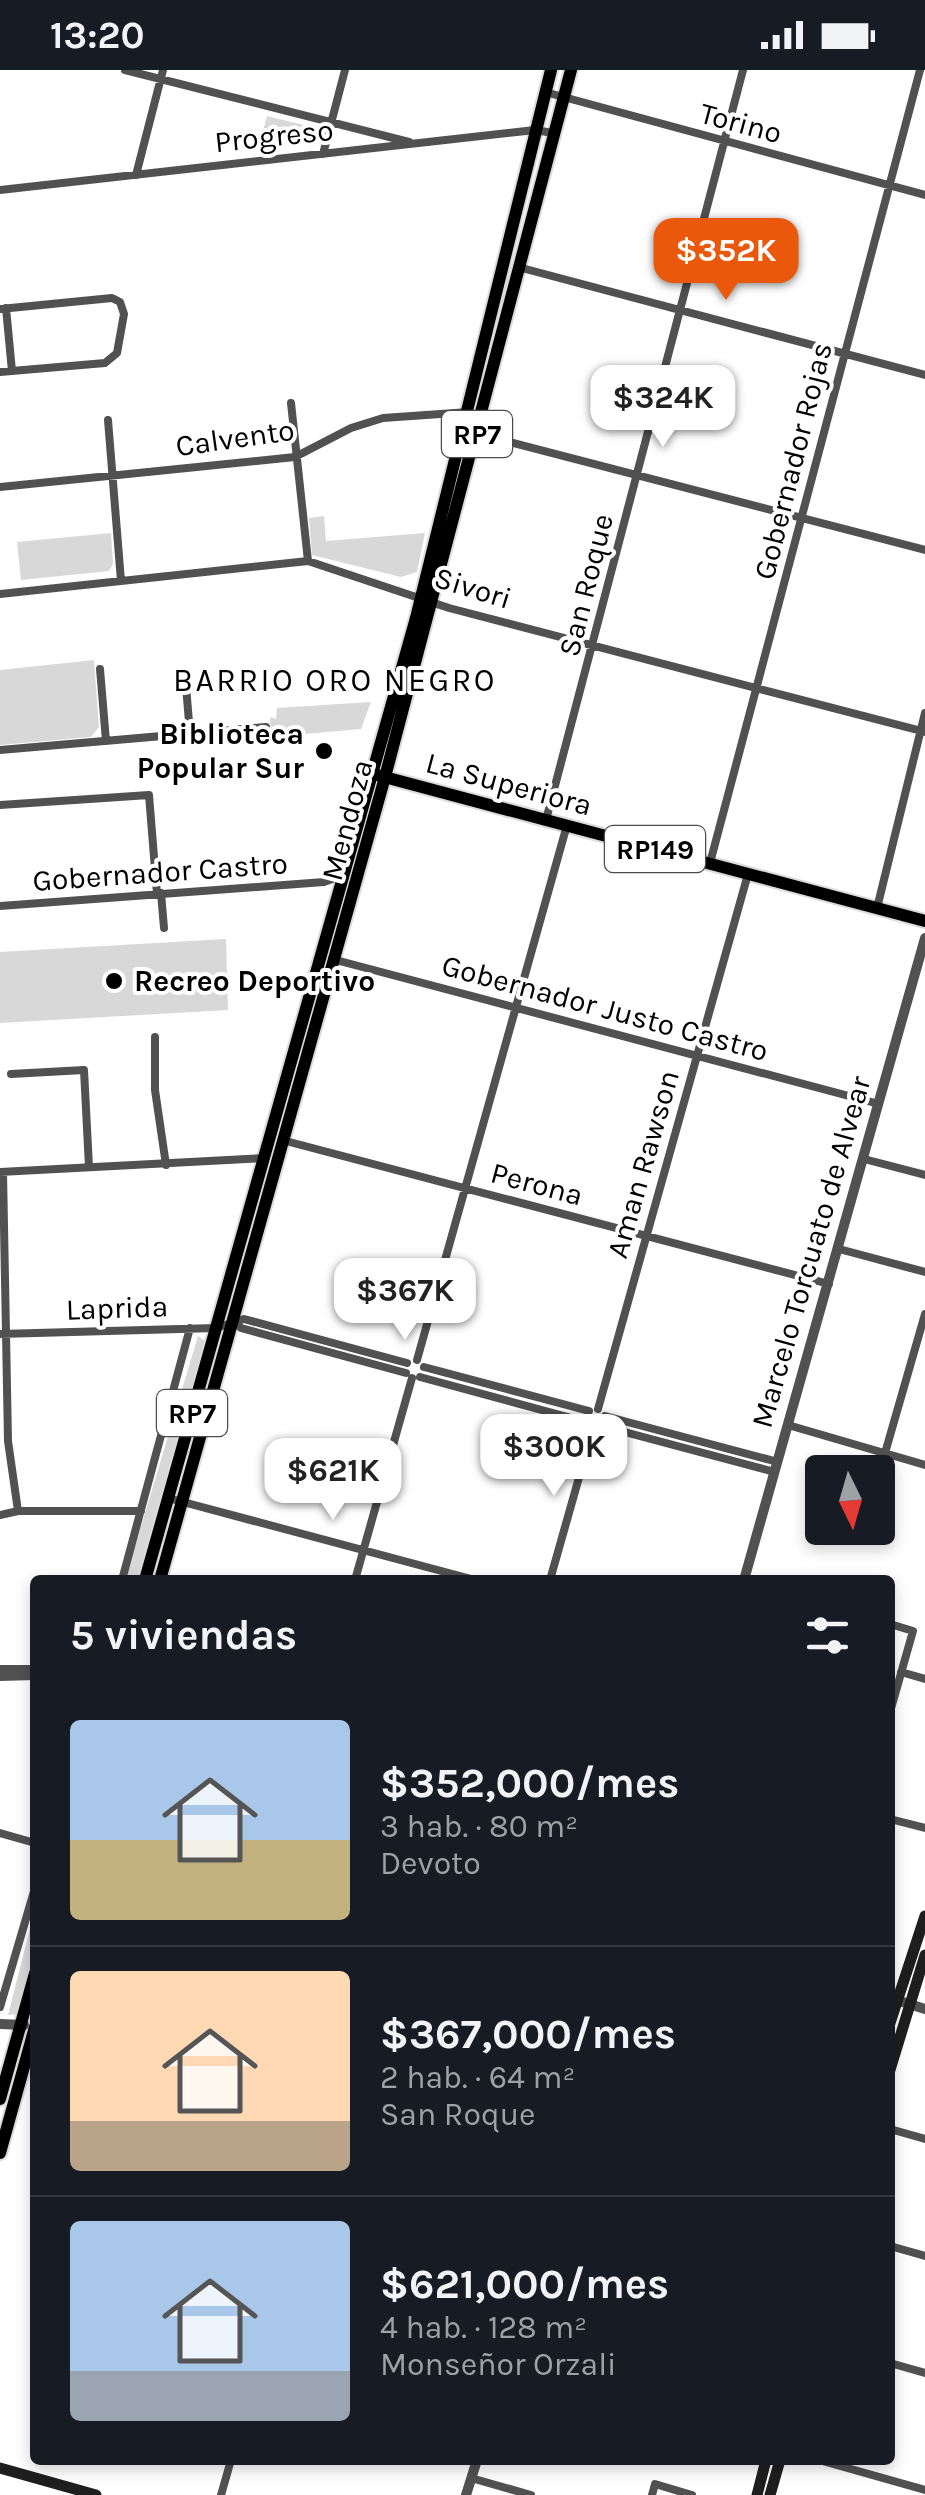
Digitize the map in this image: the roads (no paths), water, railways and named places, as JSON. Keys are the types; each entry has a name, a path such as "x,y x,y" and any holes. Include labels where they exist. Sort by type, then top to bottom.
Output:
{"main road":[{"name":"Mendoza","path":"471,432 469,412 551,70"},
{"name":"Mendoza","path":"161,1575 216,1328 336,894 377,775 571,70"},
{"name":"Mendoza","path":"147,1575 234,1321 286,1142 359,869 377,775"},
{"name":"La Superiora","path":"377,775 925,921"},
{"path":"895,2045 925,1917"},
{"path":"902,2009 925,1955"},
{"path":"0,2099 30,2026"},
{"path":"0,2153 30,2026"},
{"path":"756,2495 765,2465"},
{"path":"770,2495 779,2465"},
{"path":"0,2468 96,2495"}],"street":[{"path":"125,70 162,75 414,144"},
{"path":"323,154 344,70"},
{"name":"San Roque","path":"546,820 595,646 743,70"},
{"name":"Gobernador Rojas","path":"710,864 920,70"},
{"path":"136,175 162,75"},
{"name":"Torino","path":"545,92 925,195"},
{"name":"Progreso","path":"0,190 535,130 553,133"},
{"path":"517,267 925,374"},
{"path":"0,372 12,371 106,362 117,353 124,314 120,302 112,298 3,308 12,371"},
{"path":"291,403 308,561"},
{"name":"Calvento","path":"0,487 295,457 351,428 383,418 469,412"},
{"path":"108,420 121,581"},
{"path":"471,432 925,550"},
{"name":"Sivori","path":"0,594 308,561 595,646 923,731"},
{"path":"100,669 106,741"},
{"path":"185,674 190,734"},
{"path":"877,908 925,713"},
{"path":"0,750 266,728"},
{"path":"0,805 149,795 164,928"},
{"path":"356,1575 567,826"},
{"name":"Gobernador Castro","path":"0,906 324,882 359,869"},
{"name":"Aman Rawson","path":"551,1575 748,874"},
{"name":"Gobernador Castro","path":"324,882 349,905"},
{"name":"Marcelo Torcuato de Alvear","path":"745,1575 925,938"},
{"name":"Gobernador Justo Castro","path":"319,956 879,1104"},
{"path":"154,1037 155,1090 166,1166"},
{"path":"10,1074 84,1070 89,1167"},
{"path":"18,1511 8,1441 2,1172 262,1160 286,1142 275,1115"},
{"name":"Perona","path":"270,1136 829,1284"},
{"path":"864,1159 925,1175"},
{"path":"262,1160 272,1182"},
{"path":"839,1249 925,1272"},
{"path":"885,1453 925,1314"},
{"path":"234,1321 244,1319 776,1467"},
{"name":"Laprida","path":"4,1334 216,1328 234,1321"},
{"path":"123,1575 190,1328"},
{"path":"788,1425 925,1464"},
{"path":"175,1500 456,1575"},
{"path":"0,1515 18,1511 141,1511"},
{"path":"895,1626 913,1631 895,1694"},
{"path":"0,1673 30,1672"},
{"path":"901,1672 925,1679"},
{"path":"895,1819 925,1828"},
{"path":"0,1833 30,1842"},
{"path":"0,2006 30,1905"},
{"path":"0,2024 30,2026"},
{"path":"895,2130 925,2138"},
{"path":"895,2247 925,2256"},
{"path":"895,2364 925,2373"},
{"path":"221,2495 230,2465"},
{"path":"466,2495 475,2465"},
{"path":"837,2465 925,2490"},
{"path":"471,2478 531,2495"},
{"path":"652,2495 655,2484 692,2495"}],"place":[{"name":"Biblioteca Popular Sur","path":"324,751"},
{"name":"Recreo Deportivo","path":"114,981"}],"district":[{"name":"BARRIO ORO NEGRO","path":"335,680"}]}
